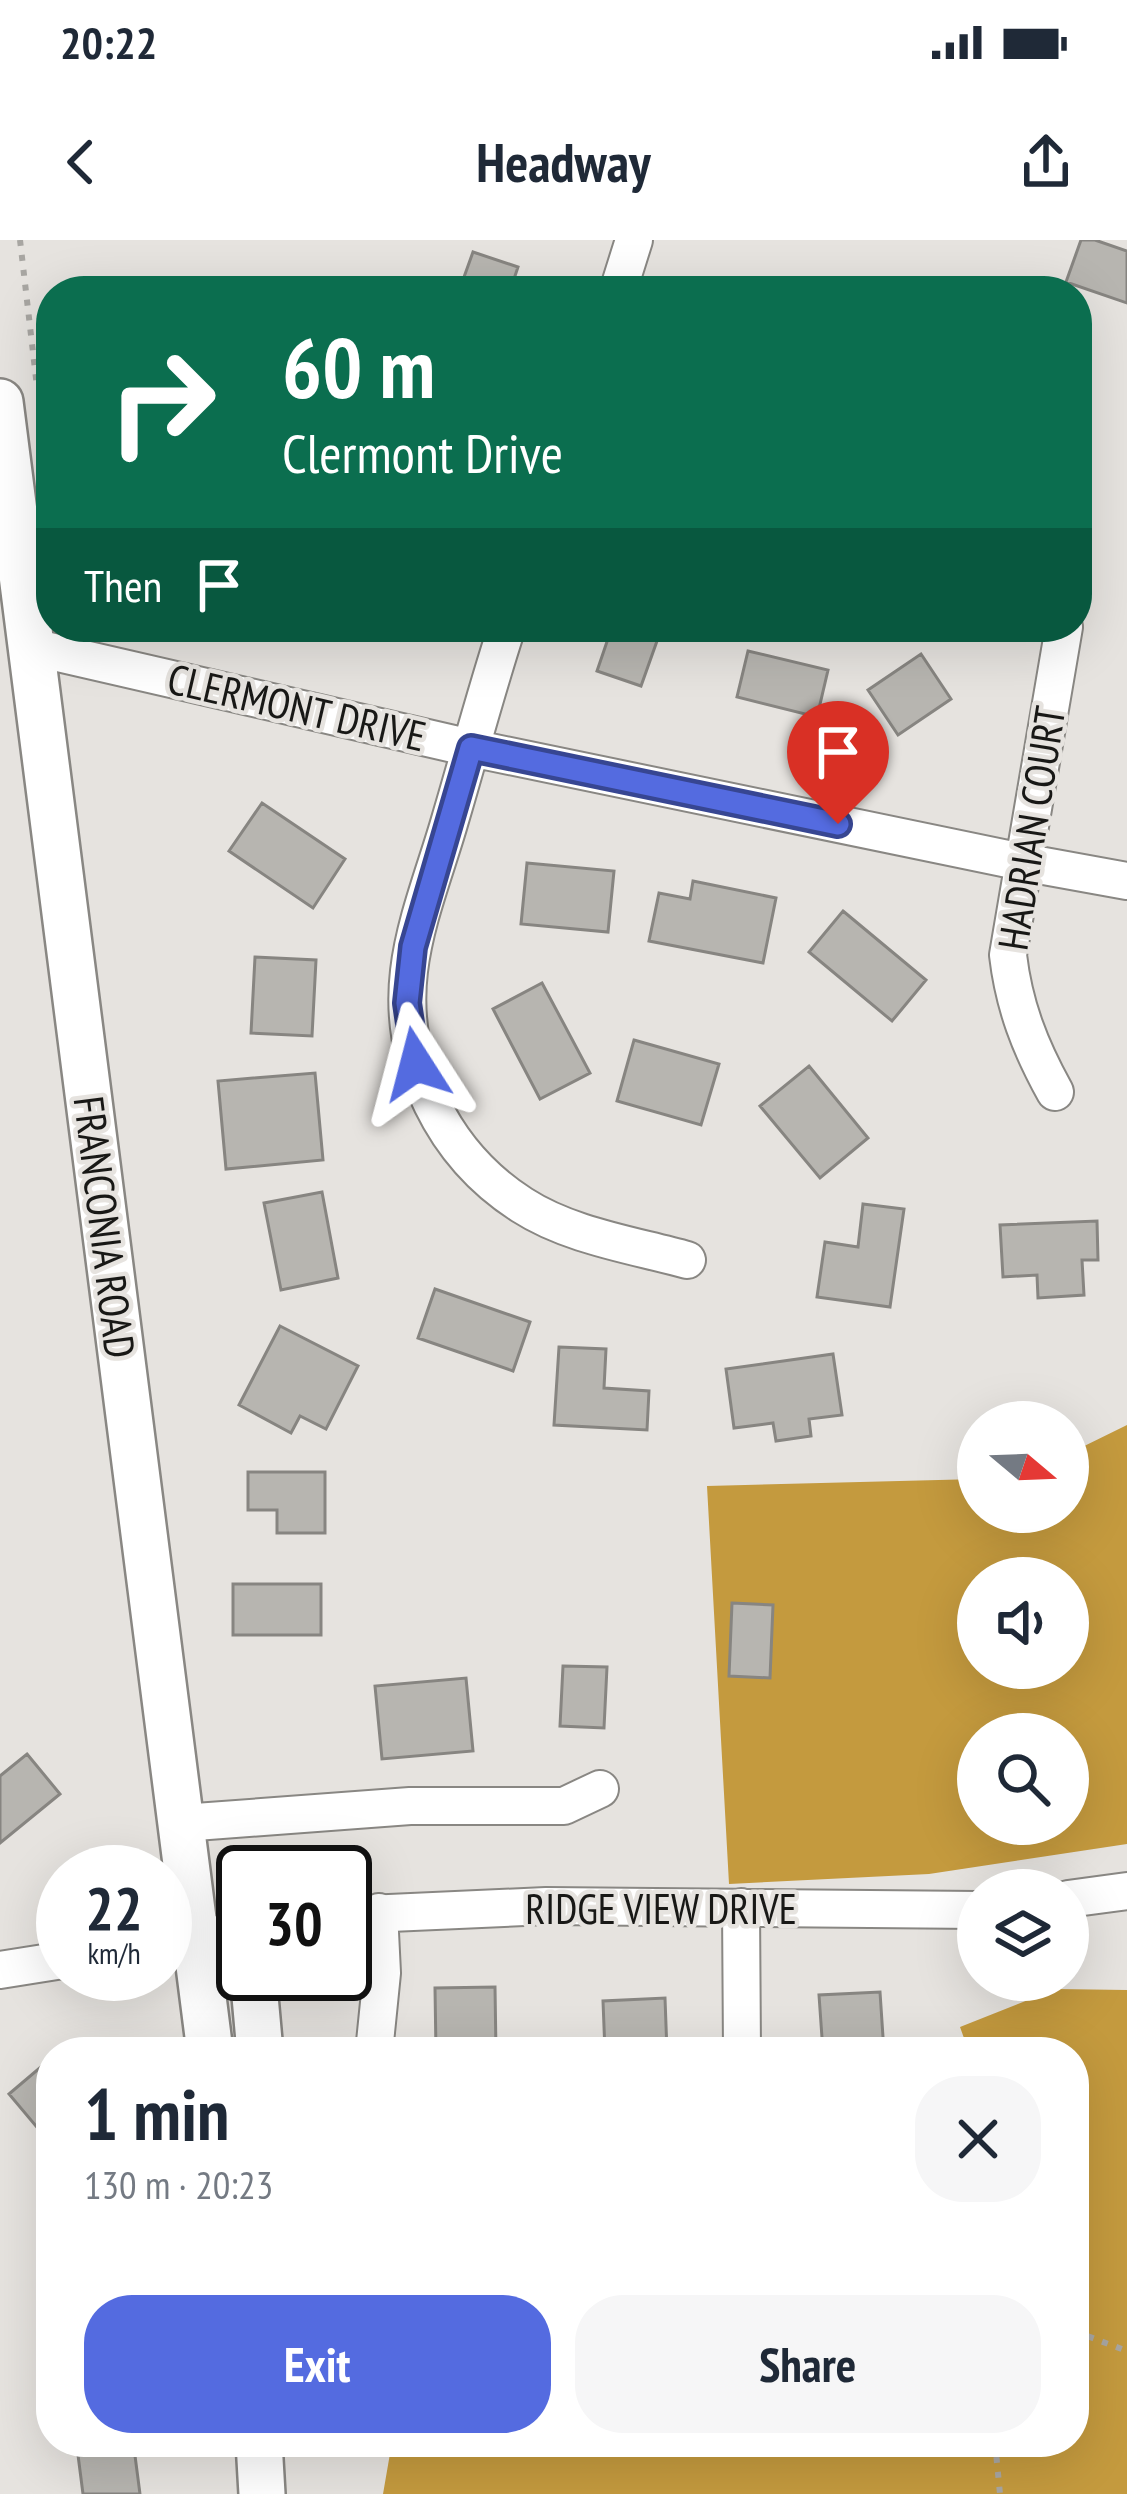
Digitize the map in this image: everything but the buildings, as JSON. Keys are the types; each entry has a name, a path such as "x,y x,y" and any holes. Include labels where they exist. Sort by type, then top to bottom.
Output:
{"main road":[{"name":"FRANCONIA ROAD","path":"19,400 32,647 182,1845"},
{"name":"FRANCONIA ROAD","path":"192,1985 206,2037"},
{"path":"255,2001 259,2037"},
{"path":"260,2457 262,2494"}],"street":[{"path":"623,276 634,240"},
{"path":"503,642 413,947 407,1003 410,1034 427,1094 466,1157 523,1206 568,1227 687,1260"},
{"name":"HADRIAN COURT","path":"1055,1092 1032,1051 1012,990 1008,955 1061,642"},
{"name":"CLERMONT DRIVE","path":"32,647 471,748 1127,881"},
{"path":"182,1823 410,1806 564,1806 600,1789"},
{"path":"1089,1897 1127,1892"},
{"name":"RIDGE VIEW DRIVE","path":"372,1914 546,1906 957,1910"},
{"path":"741,1907 742,2037"},
{"path":"372,1944 382,1973 376,2037"},
{"path":"0,1970 36,1964"}],"path":[{"path":"19,400 20,240"},
{"path":"1089,2337 1127,2351"},
{"path":"996,2457 1000,2494"}],"shaded area":[{"path":"1127,1425 1127,1844 929,1874 729,1884 707,1486 957,1480 957,1533 1089,1533 1089,1444"},
{"path":"1089,1989 1127,1990 1127,2494 383,2494 389,2457 1089,2457 1089,2037 964,2037 960,2027 1026,2001 1089,2001"}],"route":[{"path":"416,1064 407,1003 413,947 471,748 838,824"}]}
